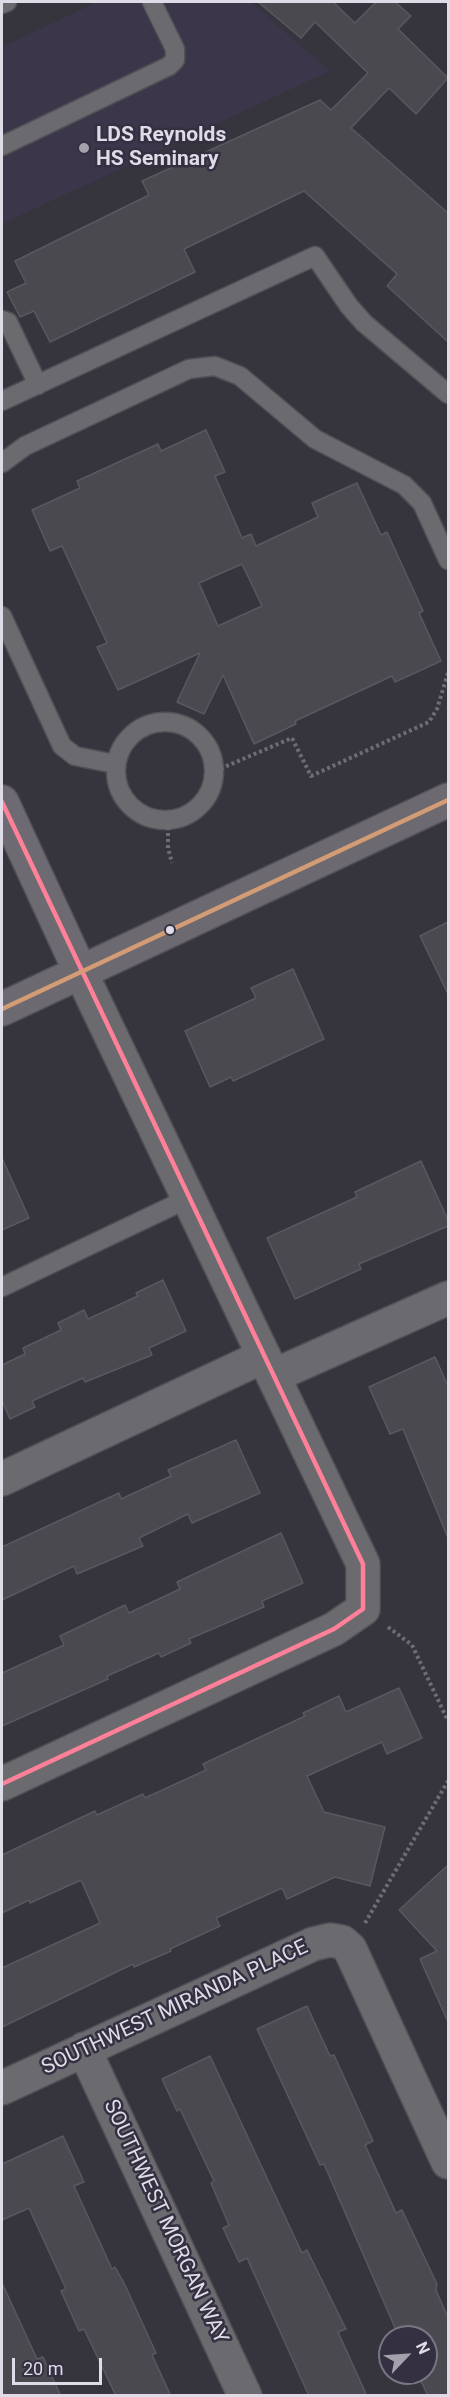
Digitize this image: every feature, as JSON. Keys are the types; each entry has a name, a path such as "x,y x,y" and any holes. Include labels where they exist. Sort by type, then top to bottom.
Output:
{"main road":[{"path":"2,1009 448,800"},
{"path":"2,802 80,971"}],"street":[{"path":"2,1784 334,1629 363,1609 363,1564 80,971"},
{"path":"2,1479 269,1366 448,1298"},
{"name":"SOUTHWEST MIRANDA PLACE","path":"2,2088 313,1944 330,1940 342,1942 350,1949"},
{"path":"350,1949 448,2162"},
{"name":"SOUTHWEST MORGAN WAY","path":"84,2049 245,2396"}],"lane":[{"path":"2,4 7,2"},
{"path":"2,146 169,66 175,60 175,50 152,2"},
{"path":"2,401 315,256 349,306 364,322 448,394"},
{"path":"2,320 8,322 38,385"},
{"path":"2,463 25,446 189,369 215,366 240,375 315,439 404,485 422,504 448,560"},
{"path":"2,616 62,746 75,756 115,764"},
{"path":"166,720 194,729 213,756 215,771 212,789 195,811 168,821 139,814 120,795 115,764 124,742 144,725 166,720"},
{"path":"2,1287 189,1198"}],"path":[{"path":"215,771 292,738 311,776 429,722 437,709 448,673"},
{"path":"168,821 168,848 172,863"},
{"path":"363,1609 412,1645 448,1721"},
{"path":"350,1949 448,1781"}],"shaded area":[{"name":"LDS Reynolds HS Seminary","path":"97,2 251,2 330,71 2,224 2,47"}],"building":[{"path":"258,2 333,2 355,23 376,2 395,2 411,16 398,29 448,78 416,114 389,88 351,128 448,213 448,342 387,286 397,274 304,191 184,249 195,272 50,342 34,311 20,317 7,292 26,283 15,261 149,195 142,181 320,100 331,110 368,73 315,22 301,38"},
{"path":"206,430 225,472 215,476 242,538 251,534 256,546 318,517 312,503 357,483 381,535 387,532 423,611 419,613 441,661 395,682 392,676 295,721 296,724 254,744 223,675 204,714 177,702 200,653 118,690 97,647 107,643 62,546 50,551 32,510 80,488 77,481 158,444 161,451","holes":["242,564 262,606 218,626 199,583"]},
{"path":"448,922 448,994 420,936"},
{"path":"293,969 324,1039 233,1081 231,1077 210,1087 185,1031 256,998 251,988"},
{"path":"2,1158 29,1218 2,1230"},
{"path":"421,1161 448,1220 448,1226 359,1264 361,1269 295,1299 267,1238 357,1197 355,1192"},
{"path":"163,1280 186,1331 149,1348 152,1355 85,1382 83,1378 32,1401 35,1407 10,1419 2,1401 2,1365 25,1354 23,1348 61,1330 58,1323 84,1310 88,1319 138,1296 136,1293"},
{"path":"435,1357 448,1386 448,1538 403,1429 390,1434 369,1387"},
{"path":"236,1440 260,1493 192,1523 188,1514 139,1538 143,1546 77,1574 74,1566 2,1600 2,1547 119,1493 121,1499 171,1476 168,1470"},
{"path":"281,1533 303,1583 262,1601 264,1607 189,1639 191,1643 161,1657 159,1653 107,1676 108,1679 2,1726 2,1673 64,1645 60,1636 125,1605 129,1613 180,1589 177,1582"},
{"path":"399,1688 422,1738 387,1754 382,1742 307,1776 324,1812 385,1827 370,1886 335,1877 287,1899 282,1888 216,1918 220,1926 170,1949 171,1951 134,1967 133,1964 2,2027 2,1968 100,1923 81,1880 2,1913 2,1855 95,1811 97,1815 143,1794 145,1798 206,1770 203,1764 305,1716 303,1713 339,1696 346,1712"},
{"path":"448,1865 448,2022 420,1959 437,1951 399,1910"},
{"path":"307,2006 330,2056 334,2055 373,2141 365,2145 396,2213 402,2210 437,2284 436,2290 448,2318 448,2396 428,2396 423,2385 438,2385 438,2325 394,2325 324,2164 320,2165 257,2029"},
{"path":"210,2056 302,2253 307,2250 346,2329 338,2332 367,2396 309,2396 247,2258 239,2262 223,2228 229,2225 211,2183 214,2181 180,2109 177,2111 162,2079"},
{"path":"63,2136 84,2182 74,2186 112,2269 115,2267 125,2285 156,2353 152,2355 171,2396 116,2396 84,2329 79,2331 61,2291 66,2289 29,2208 2,2220 2,2164"},
{"path":"2,2283 37,2359 43,2357 61,2396 2,2396"}],"transit line":[{"path":"2,1009 448,800"},
{"path":"2,802 363,1564 363,1609 334,1629 2,1784"}],"place":[{"name":"LDS Reynolds HS Seminary","path":"84,148"}]}
